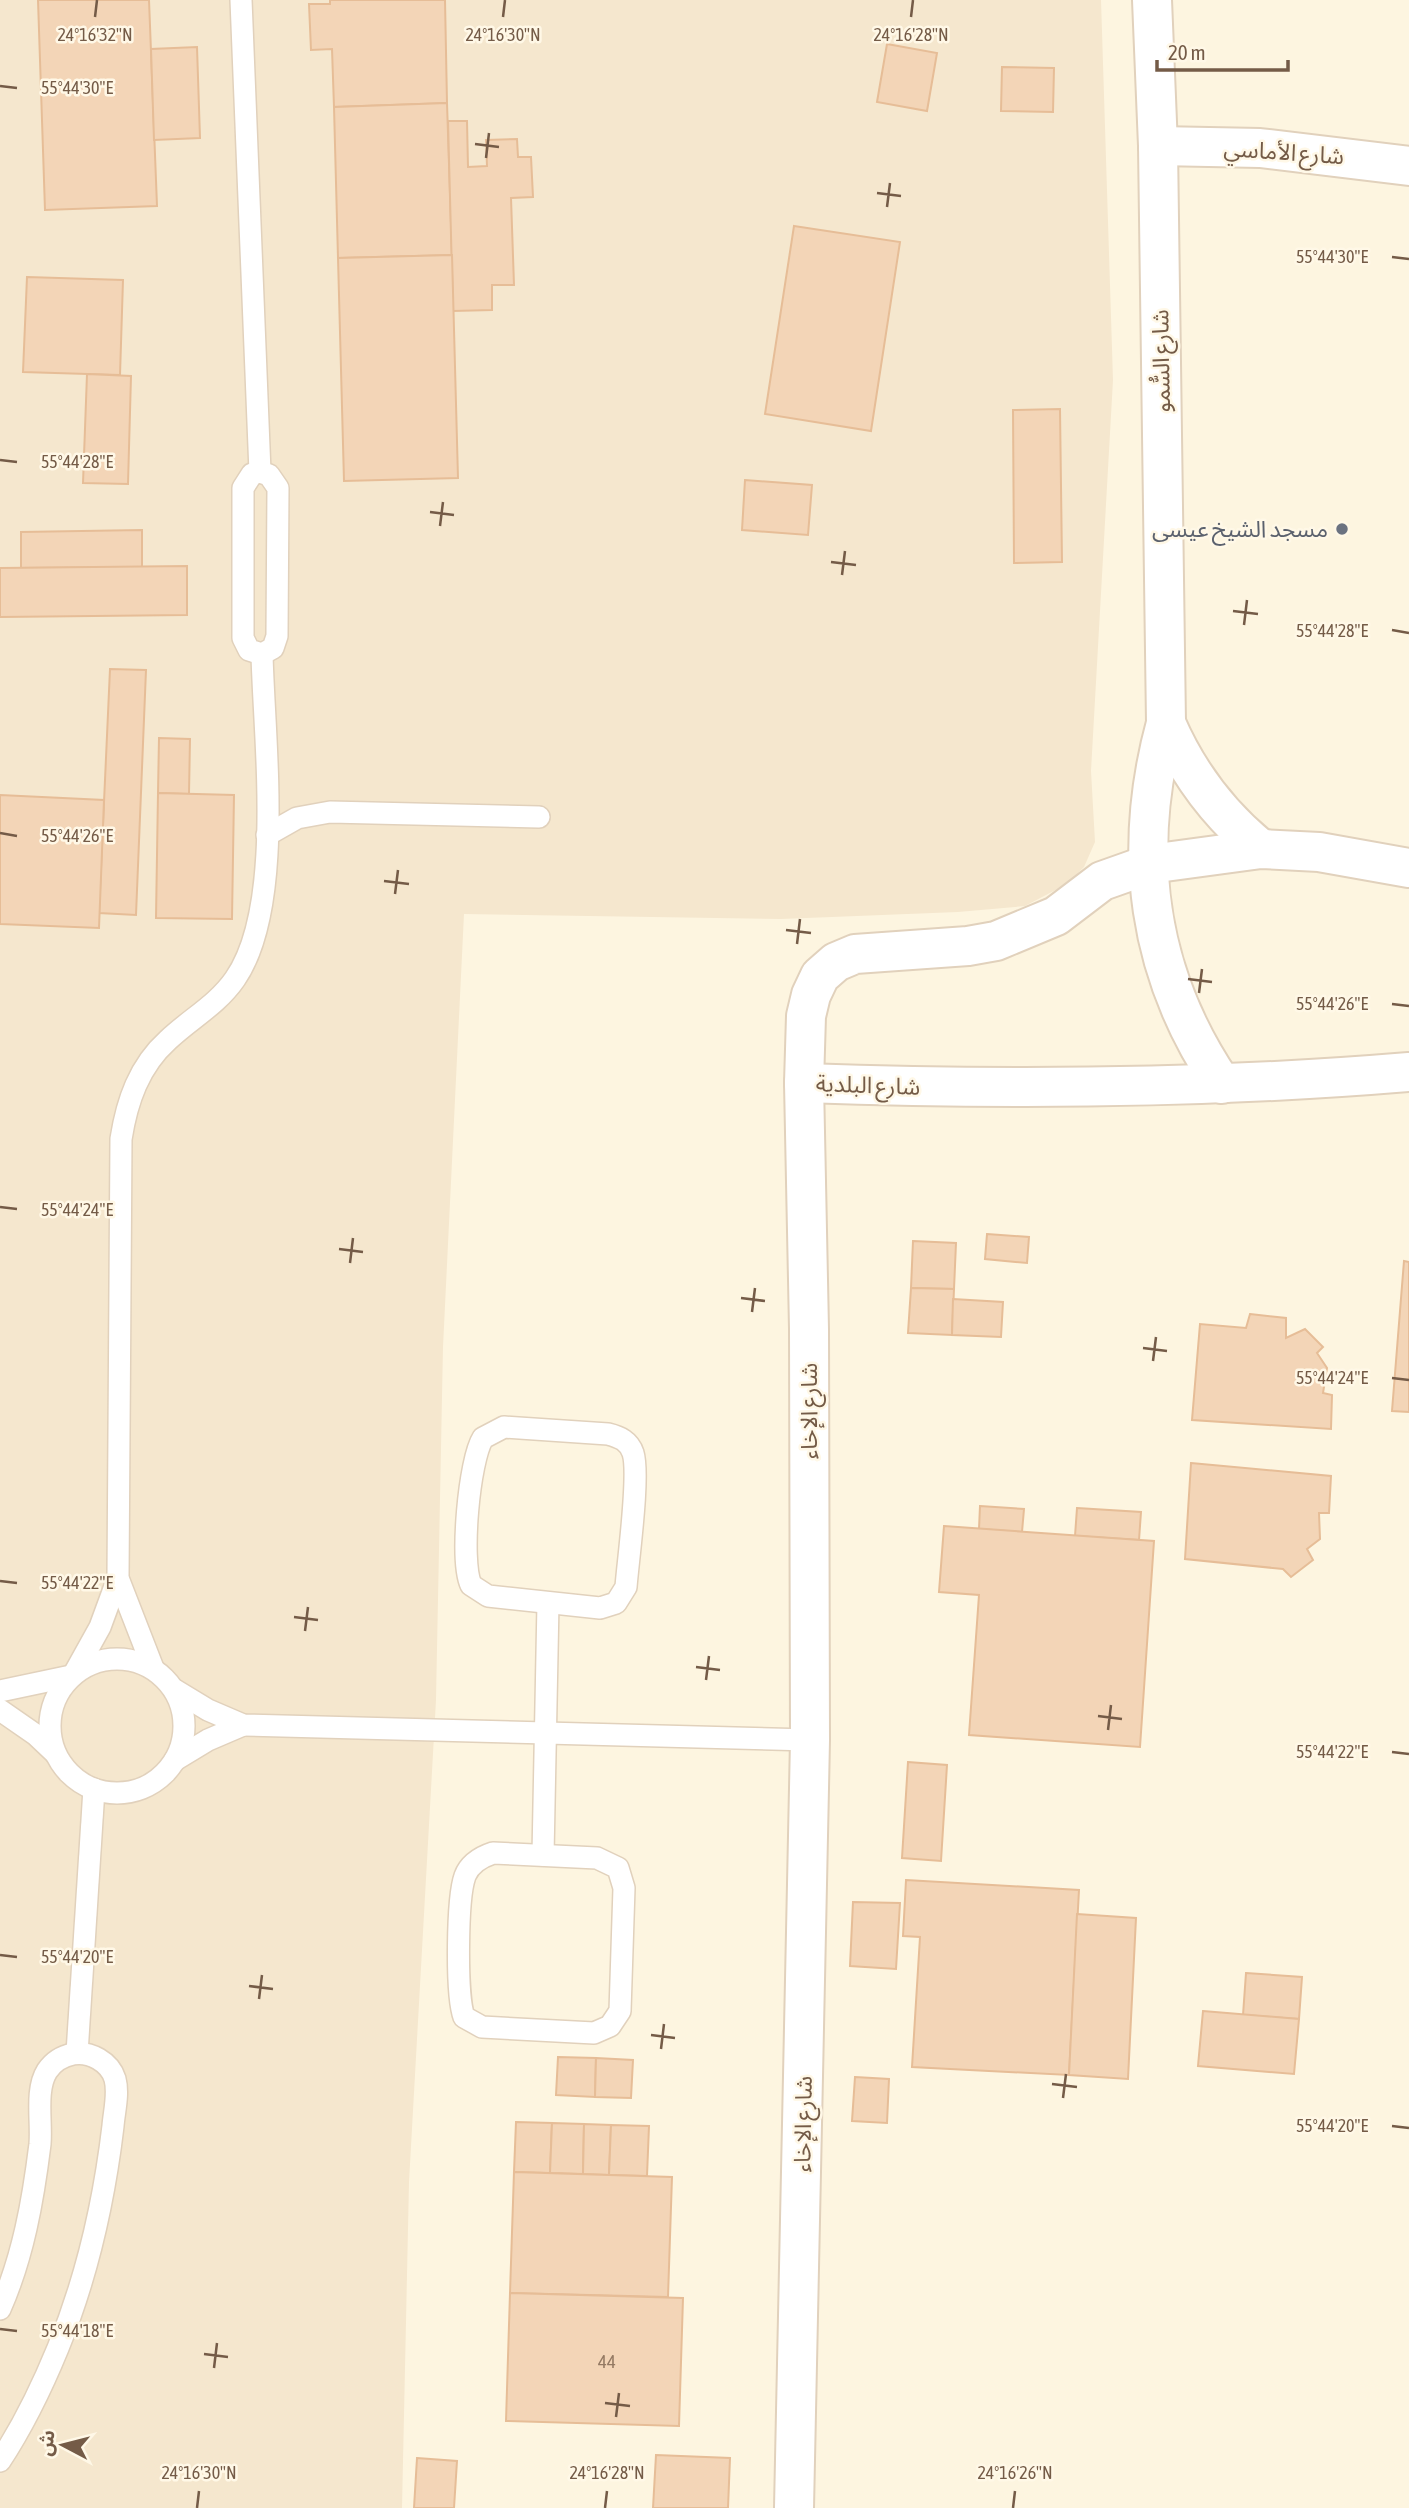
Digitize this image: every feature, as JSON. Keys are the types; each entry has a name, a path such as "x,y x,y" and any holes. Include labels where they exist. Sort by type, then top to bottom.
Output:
{"street":[{"name":"شارع السُّمو","path":"1152,0 1158,146 1166,723 1150,793 1150,864 1157,942 1168,980 1182,1017 1222,1084"},
{"name":"شارع الأماسي","path":"1158,146 1261,148 1409,166"},
{"name":"شارع السُّمو","path":"1166,723 1178,752 1201,788 1236,829 1261,849"},
{"name":"شارع البلدية","path":"1409,868 1319,852 1261,849 1150,864 1102,881 1056,916 1018,934 968,946 855,954 836,962 820,976 811,995 806,1016 804,1083 1048,1088 1222,1084 1409,1072"},
{"name":"شارع الإخاء","path":"793,2508 810,1740 809,1357 804,1083"}],"lane":[{"path":"241,0 260,472"},
{"path":"260,472 269,475 278,488 277,636 273,648 262,654 249,650 243,638 243,488 252,474 260,472"},
{"path":"55,1753 50,1733 51,1712 58,1692 73,1675 100,1627 118,1578 121,1139 125,1112 148,1062 167,1040 214,1003 235,980 248,957 261,906 267,835 262,654"},
{"path":"267,835 297,818 322,813 539,817"},
{"path":"504,1427 608,1434 620,1437 633,1453 626,1587 622,1595 616,1603 600,1608 548,1603 488,1596 471,1586 466,1576 474,1459 483,1438 504,1427"},
{"path":"118,1578 152,1668"},
{"path":"543,1855 548,1603"},
{"path":"0,1691 73,1675 92,1663 112,1658 133,1660 152,1668 175,1690 208,1710 243,1725 810,1740"},
{"path":"0,1710 36,1735 78,1781 94,1790 111,1794 131,1793 164,1775 182,1744 182,1707 175,1690"},
{"path":"175,1760 208,1740 243,1725"},
{"path":"77,2053 94,1790"},
{"path":"493,1853 543,1855 608,1861 623,1877 620,2011 617,2019 602,2031 482,2027 464,2017 460,2006 466,1874 482,1857 493,1853"},
{"path":"0,2309 20,2254 32,2198 40,2140 42,2082 55,2062 77,2053 89,2055 109,2067 117,2090 97,2224 80,2287 58,2348 31,2408 0,2461"}],"shaded area":[{"path":"0,0 1101,0 1113,380 1091,771 1095,842 1084,867 1067,884 1025,906 958,912 781,919 464,914 443,1347 436,1700 409,2182 402,2508 0,2508"}],"building":[{"path":"38,0 149,0 157,206 45,210"},
{"path":"330,0 445,0 447,103 334,107 332,49 311,50 309,4 330,4"},
{"path":"887,44 937,53 927,111 877,102"},
{"path":"197,47 200,138 154,140 151,49"},
{"path":"1002,67 1054,68 1053,112 1001,111"},
{"path":"447,103 452,255 338,258 334,107"},
{"path":"448,121 467,121 468,167 487,166 486,140 517,139 518,157 531,157 533,197 511,198 514,285 492,285 492,310 453,311"},
{"path":"794,226 900,242 871,431 765,414"},
{"path":"452,255 458,478 344,481 338,258"},
{"path":"27,277 123,280 120,375 23,372"},
{"path":"87,374 131,376 128,484 83,483"},
{"path":"1060,409 1062,562 1014,563 1013,410"},
{"path":"745,480 812,485 808,535 742,530"},
{"path":"142,530 142,567 21,568 21,532"},
{"path":"187,566 187,615 0,617 0,568"},
{"path":"110,669 146,670 136,915 99,913"},
{"path":"159,738 190,739 189,794 158,793"},
{"path":"158,793 234,795 232,919 156,918"},
{"path":"0,795 104,800 99,928 0,924"},
{"path":"987,1234 1029,1237 1027,1263 985,1259"},
{"path":"913,1241 956,1243 954,1289 911,1288"},
{"path":"1404,1261 1409,1262 1409,1412 1392,1411"},
{"path":"911,1288 954,1289 952,1335 908,1333"},
{"path":"953,1299 1003,1302 1001,1337 952,1335"},
{"path":"1250,1314 1286,1318 1286,1338 1305,1329 1323,1347 1317,1353 1327,1368 1323,1393 1332,1395 1331,1429 1192,1420 1200,1324 1246,1328"},
{"path":"1191,1463 1331,1476 1329,1513 1319,1513 1320,1539 1307,1549 1313,1560 1291,1577 1283,1569 1185,1559"},
{"path":"980,1506 1024,1509 1022,1532 979,1529"},
{"path":"1077,1508 1141,1512 1139,1540 1075,1536"},
{"path":"944,1526 1154,1541 1140,1747 969,1735 979,1595 939,1592"},
{"path":"908,1762 947,1765 941,1861 902,1858"},
{"path":"906,1880 1079,1890 1069,2075 912,2067 920,1937 903,1936"},
{"path":"853,1902 900,1903 896,1969 850,1966"},
{"path":"1077,1914 1136,1918 1128,2079 1069,2075"},
{"path":"1246,1973 1302,1977 1299,2019 1243,2015"},
{"path":"1203,2011 1299,2019 1294,2074 1198,2066"},
{"path":"558,2057 596,2058 595,2097 556,2095"},
{"path":"596,2058 633,2060 631,2098 595,2097"},
{"path":"855,2077 889,2079 887,2123 852,2121"},
{"path":"516,2122 552,2123 550,2173 514,2172"},
{"path":"552,2123 584,2124 583,2174 550,2173"},
{"path":"584,2124 611,2125 609,2175 583,2174"},
{"path":"611,2125 649,2126 647,2176 609,2175"},
{"path":"514,2172 672,2177 668,2297 510,2293"},
{"path":"510,2293 683,2298 679,2426 506,2421"},
{"path":"656,2455 730,2458 728,2508 653,2508"},
{"path":"417,2458 457,2461 454,2508 414,2508"}],"place":[{"name":"مسجد الشيخ عيسى","path":"1342,529"}]}
